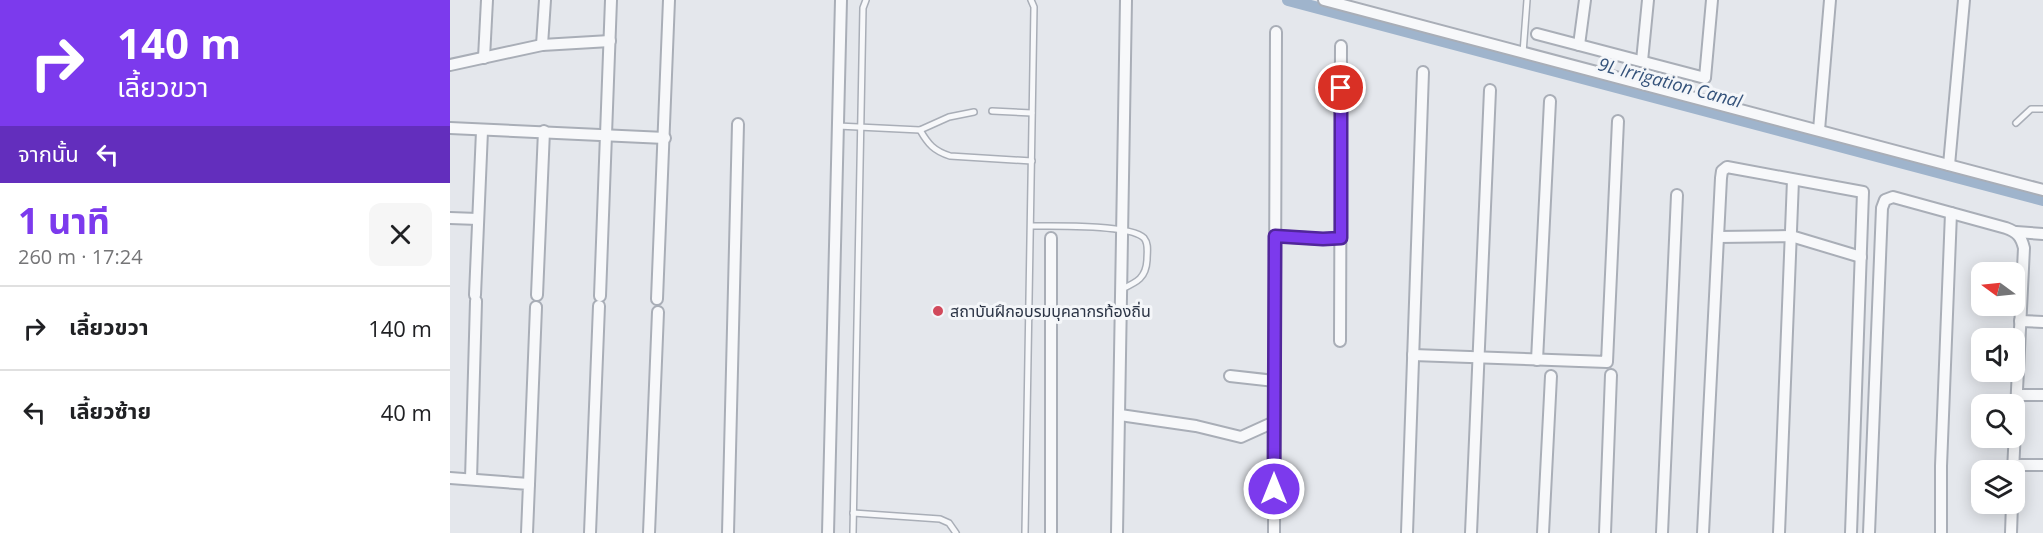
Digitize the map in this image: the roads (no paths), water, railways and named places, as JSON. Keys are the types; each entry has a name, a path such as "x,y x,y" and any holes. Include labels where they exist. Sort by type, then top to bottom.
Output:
{"street":[{"path":"484,58 487,0"},
{"path":"542,45 545,0"},
{"path":"590,533 611,0"},
{"path":"657,299 669,0"},
{"path":"828,533 841,0"},
{"path":"1117,533 1124,229 1126,0"},
{"path":"1324,0 2043,190"},
{"path":"1579,45 1585,0"},
{"path":"1642,62 1648,0"},
{"path":"1537,34 1705,78 1712,0"},
{"path":"1819,130 1830,0"},
{"path":"1949,165 1964,0"},
{"path":"1274,533 1276,32"},
{"path":"450,65 542,45 610,41"},
{"path":"1340,341 1341,46"},
{"path":"1407,533 1423,72"},
{"path":"1471,533 1490,90"},
{"path":"1537,360 1550,100"},
{"path":"1413,355 1608,362 1618,121"},
{"path":"728,533 738,124"},
{"path":"450,128 664,138"},
{"path":"471,479 482,131"},
{"path":"537,295 544,131"},
{"path":"1703,533 1722,171 1727,167 1863,192 1851,533"},
{"path":"1779,533 1793,180"},
{"path":"1662,533 1677,195"},
{"path":"1869,533 1882,208 1885,200 1893,197 2016,232 2043,234"},
{"path":"1941,533 1941,466 1951,213"},
{"path":"450,218 478,219"},
{"path":"2016,232 2024,248 2017,394"},
{"path":"1275,236 1341,238"},
{"path":"1718,237 1791,236 1861,257"},
{"path":"1051,238 1052,533"},
{"path":"527,533 536,307"},
{"path":"649,533 658,312"},
{"path":"2020,321 2043,322"},
{"path":"1605,533 1611,375"},
{"path":"1230,376 1275,381"},
{"path":"1543,533 1551,376"},
{"path":"2025,395 2043,395"},
{"path":"1120,415 1196,426 1241,437 1274,422"},
{"path":"2025,467 2043,465"},
{"path":"450,478 529,484"},
{"path":"2011,533 2012,514"}],"lane":[{"path":"853,533 860,126 863,8 866,0"},
{"path":"1024,533 1032,161 1034,7 1031,0"},
{"path":"1523,53 1527,0"},
{"path":"2016,123 2031,109 2043,109"},
{"path":"992,111 1032,113"},
{"path":"838,126 920,130 949,117 974,112"},
{"path":"920,130 930,147 939,153 951,156 1032,161"},
{"path":"1031,225 1124,229 1140,234 1148,246 1146,267 1139,281 1122,289"},
{"path":"853,513 940,519 949,523 956,533"}],"waterway":[{"name":"9L Irrigation Canal","path":"1288,0 2043,200"}],"place":[{"name":"สถาบันฝึกอบรมบุคลากรท้องถิ่น","path":"938,311"}]}
